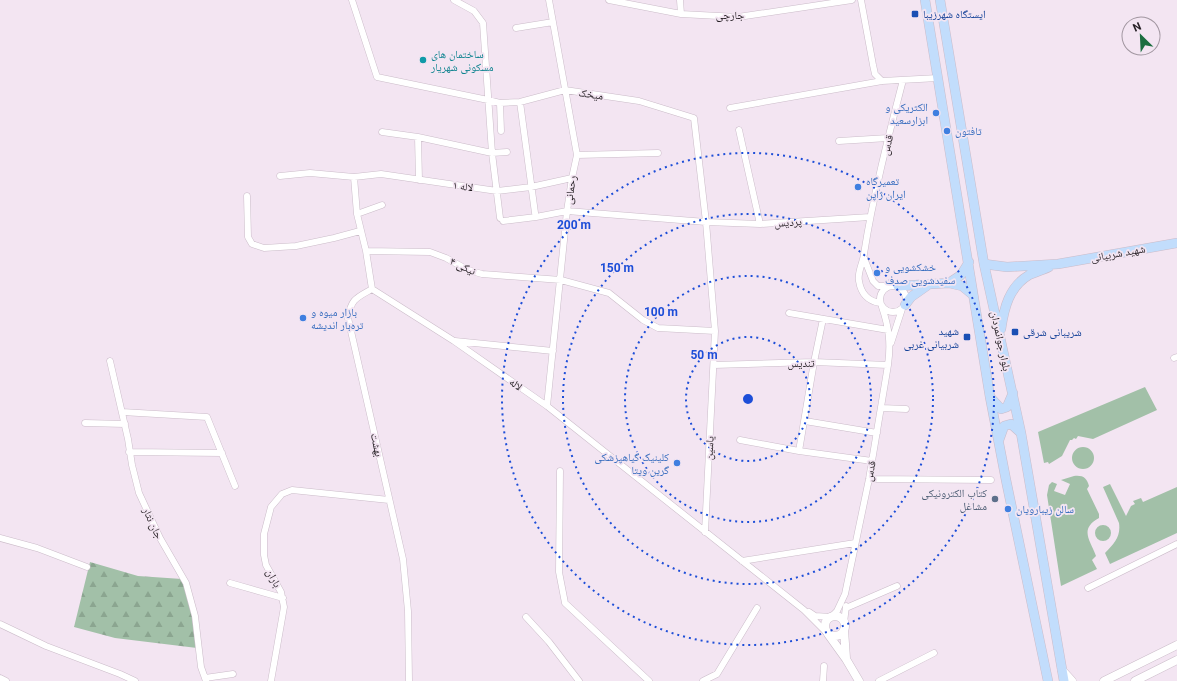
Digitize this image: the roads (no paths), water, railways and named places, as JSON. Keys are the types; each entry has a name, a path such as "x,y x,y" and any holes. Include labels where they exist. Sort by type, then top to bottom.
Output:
{"main road":[{"name":"بلوار جوانمردان","path":"925,0 990,397 1048,681"},
{"name":"بلوار جوانمردان","path":"940,0 984,264 1021,433 1064,681"},
{"name":"شهید شربیانی","path":"984,264 1007,267 1058,264 1177,243"},
{"path":"949,283 961,275 969,262"},
{"name":"شهید شربیانی","path":"1000,338 1003,313 1008,297 1017,285 1029,275 1058,264"},
{"path":"893,286 949,283 962,286 973,295"},
{"path":"904,307 911,297 931,284"},
{"path":"990,397 1001,409 1008,407 1012,393"},
{"path":"999,441 1004,426 1011,424 1021,433"}],"street":[{"name":"میخک","path":"352,0 377,77 500,103 520,102 565,90 639,101 694,118"},
{"path":"454,0 474,11 483,23 492,153 497,191"},
{"name":"رحمانی","path":"547,406 567,211 577,155 549,0"},
{"name":"جارچی","path":"609,0 681,14 738,17 852,0"},
{"path":"680,0 681,14"},
{"path":"861,0 875,74 882,81"},
{"path":"516,28 553,22"},
{"path":"730,108 882,81 938,78"},
{"name":"قدس","path":"831,617 837,611 845,594 869,479 888,365 890,347 888,330 881,305 866,298 861,290 858,279 864,258 870,217 903,80"},
{"path":"520,102 535,213"},
{"path":"500,103 501,131"},
{"name":"یاسین","path":"694,118 706,222 715,330 705,532"},
{"path":"739,130 760,224"},
{"path":"382,132 418,137 492,153 507,152"},
{"path":"418,137 419,180"},
{"path":"839,140 888,138"},
{"path":"577,155 658,152"},
{"name":"لاله ۱","path":"280,176 310,173 354,177 381,174 497,191 531,187 572,178"},
{"path":"354,177 357,214 360,232 366,251 372,289"},
{"name":"پردیس","path":"497,191 501,220 536,217 567,211 706,222 760,224 870,217"},
{"path":"247,196 248,237 252,244 264,248 296,246 360,232"},
{"path":"357,214 382,205"},
{"name":"نیکی ۴","path":"366,251 430,252 446,258 468,270 482,274 561,280 609,294 643,320 658,328 715,330"},
{"name":"قدس","path":"864,258 872,281 878,286 893,286"},
{"path":"893,286 905,292 906,296 904,307 894,312 886,310 881,305 880,295 882,291 893,286"},
{"name":"لاله","path":"372,289 454,341 547,406 804,610 828,634"},
{"name":"بهشت","path":"372,289 359,296 350,305 348,318 403,559 408,611 409,681"},
{"name":"قدس","path":"890,347 904,307"},
{"path":"789,313 888,330"},
{"path":"799,451 823,319"},
{"path":"454,341 553,351"},
{"name":"جان نثار","path":"110,361 139,493 160,538 186,583 196,616 201,667 205,680"},
{"name":"تندیس","path":"714,365 814,362 888,365"},
{"path":"881,408 906,409"},
{"path":"122,412 208,417 235,486"},
{"path":"805,421 877,433"},
{"path":"85,423 125,424"},
{"path":"740,440 799,451 872,461"},
{"path":"129,452 222,453"},
{"path":"560,471 559,572 565,603 649,681"},
{"path":"869,479 991,480"},
{"name":"باران","path":"271,680 284,607 283,598 278,585 266,565 264,555 264,534 270,507 282,494 292,490 390,500"},
{"path":"0,538 37,548 87,567"},
{"path":"742,561 855,542"},
{"path":"1088,588 1177,544"},
{"path":"230,583 283,598"},
{"path":"846,608 898,586"},
{"name":"قدس","path":"844,627 846,608 845,594"},
{"path":"703,681 717,674 757,608"},
{"path":"804,610 815,616 838,617 844,627 846,659"},
{"path":"526,617 549,642 579,681"},
{"path":"831,617 825,624 825,628 859,681"},
{"path":"0,624 46,646 135,681"},
{"path":"828,634 834,636 840,635 844,627"},
{"path":"1104,681 1177,645"},
{"path":"879,681 934,653"},
{"path":"1135,681 1177,660"},
{"path":"823,681 824,666"},
{"path":"1062,669 1072,681"},
{"path":"205,680 233,674"},
{"path":"0,678 6,681"}],"place":[{"name":"ایستگاه شهرزیبا","path":"915,14"},
{"name":"ساختمان های مسکونی شهریار","path":"423,60"},
{"name":"الکتریکی و ابزارسعید","path":"936,113"},
{"name":"تافتون","path":"947,131"},
{"name":"تعمیرگاه ایران ژاپن","path":"858,187"},
{"name":"خشکشویی و سفیدشویی صدف","path":"877,273"},
{"name":"بازار میوه و تره‌بار اندیشه","path":"303,318"},
{"name":"شریبانی شرقی","path":"1015,332"},
{"name":"شهید شربیانی غربی","path":"967,337"},
{"name":"کلینیک گیاهپزشکی گرین ویتا","path":"677,463"},
{"name":"کتاب الکترونیکی مشاغل","path":"995,499"},
{"name":"سالن زیبارویان","path":"1008,509"}]}
